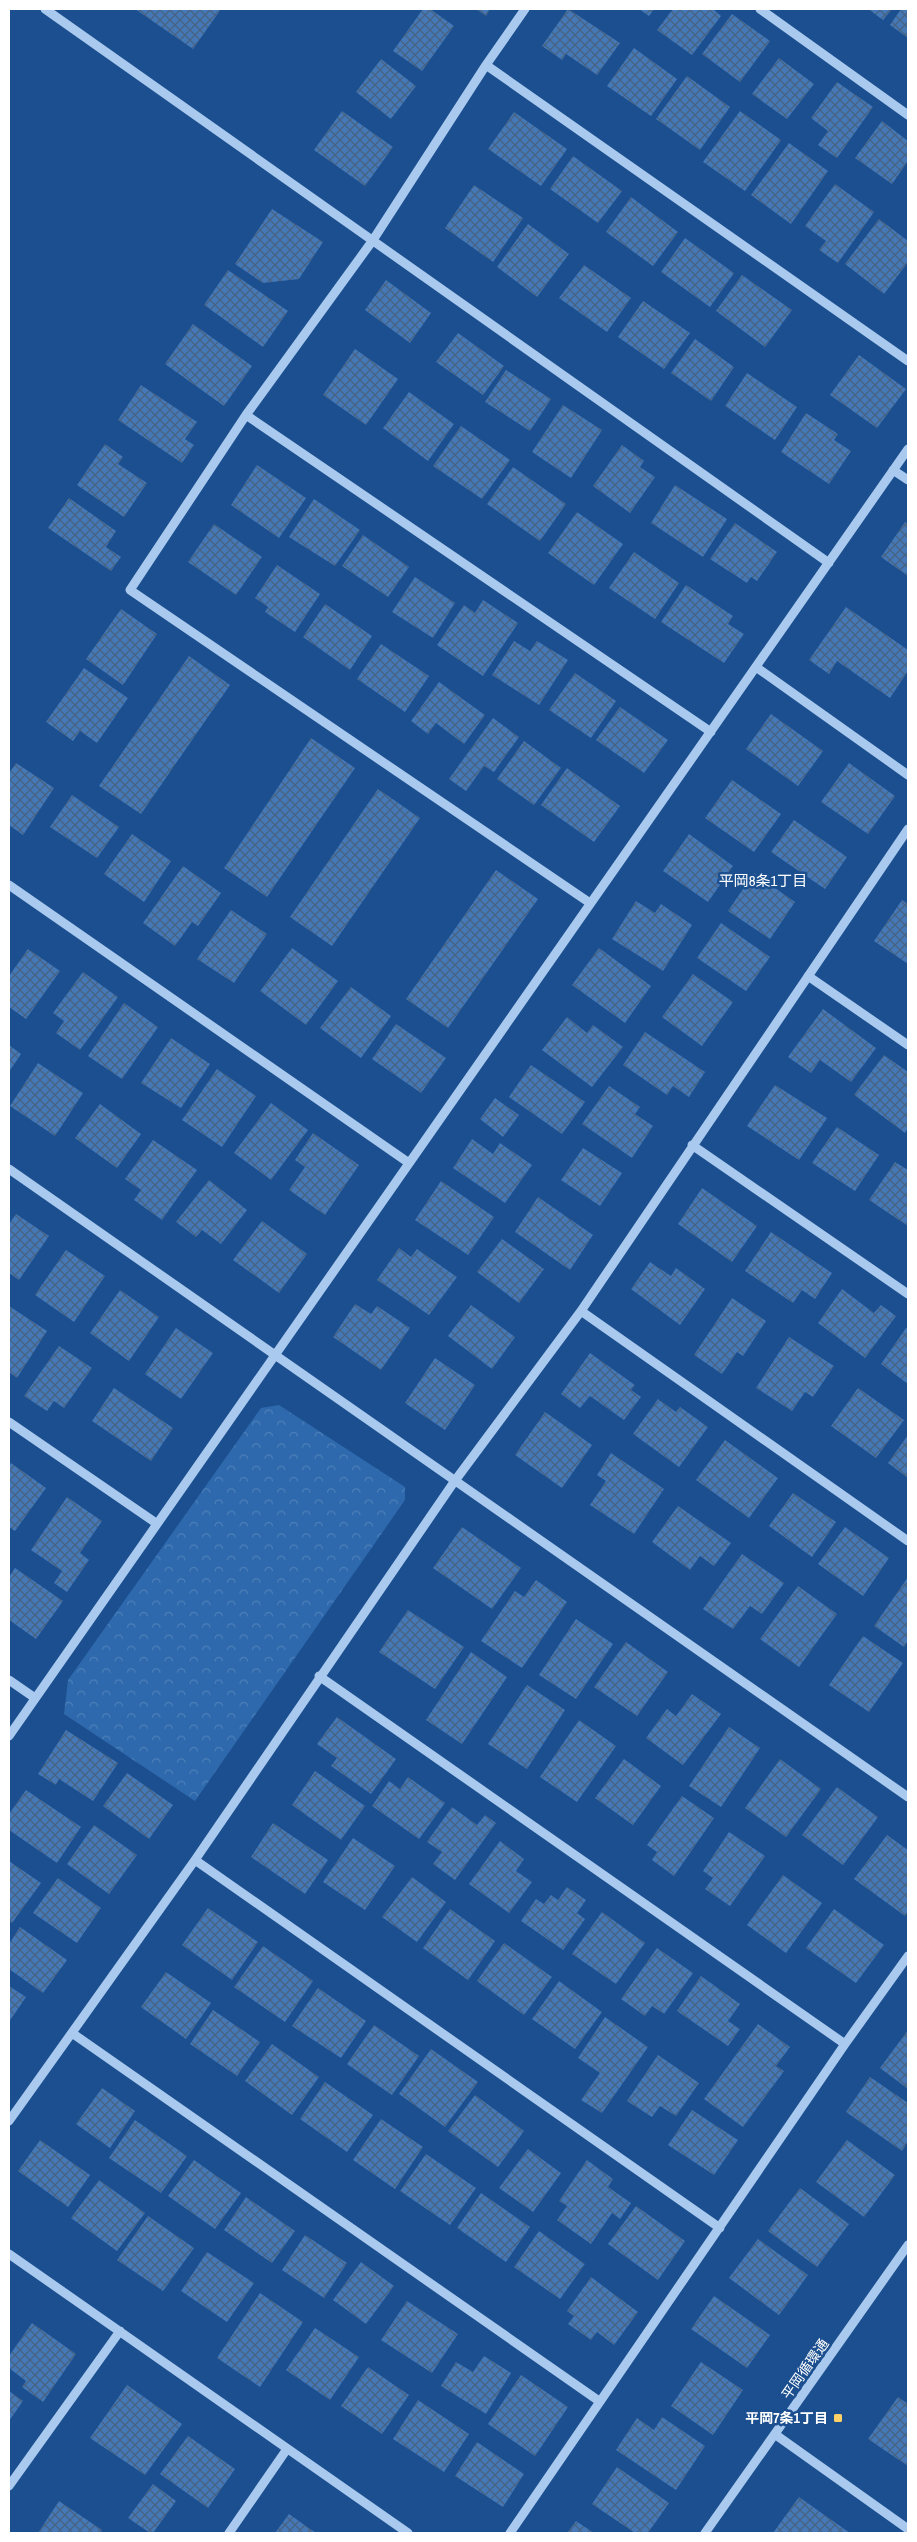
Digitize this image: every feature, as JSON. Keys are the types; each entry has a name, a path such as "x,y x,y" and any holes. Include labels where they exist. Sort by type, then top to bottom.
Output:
{"street":[{"path":"45,9 829,563"},
{"path":"525,9 486,65 374,240 246,415 130,590 590,903"},
{"path":"760,9 908,116"},
{"path":"486,65 908,361"},
{"path":"246,415 711,732"},
{"path":"9,1736 274,1354 908,449"},
{"path":"893,470 908,480"},
{"path":"756,667 908,775"},
{"path":"9,2121 195,1860 319,1676 454,1482 581,1311 908,829"},
{"path":"9,885 409,1163"},
{"path":"808,976 908,1045"},
{"path":"692,1145 908,1294"},
{"path":"9,1170 908,1797"},
{"path":"581,1311 908,1541"},
{"path":"9,1422 156,1523"},
{"path":"319,1676 845,2044"},
{"path":"9,1680 35,1698"},
{"path":"195,1860 720,2228"},
{"path":"510,2533 845,2044 908,1956"},
{"path":"72,2033 599,2401"},
{"name":"平岡循環通","path":"705,2533 908,2245"},
{"path":"9,2254 408,2533"},
{"path":"9,2486 120,2331"},
{"path":"776,2434 908,2530"},
{"path":"229,2533 287,2449"}],"green space":[{"path":"279,1405 405,1487 405,1500 195,1801 64,1714 68,1680 261,1408"}],"building":[{"path":"135,9 221,9 193,49"},
{"path":"423,9 430,9 454,26 422,71 393,51"},
{"path":"476,9 490,9 486,16"},
{"path":"568,9 620,43 597,75 566,54 562,60 542,46"},
{"path":"639,9 654,9 649,16"},
{"path":"673,9 713,9 721,16 692,55 657,30"},
{"path":"868,9 892,9 883,20"},
{"path":"901,9 908,9 908,38 890,25"},
{"path":"732,14 770,41 740,82 702,54"},
{"path":"634,48 677,79 651,116 607,86"},
{"path":"779,58 814,84 787,119 752,94"},
{"path":"381,59 416,86 391,119 356,92"},
{"path":"687,76 730,107 700,150 656,119"},
{"path":"837,82 873,107 837,158 818,145 828,131 811,118"},
{"path":"342,111 393,147 365,186 314,150"},
{"path":"740,111 781,140 745,191 703,162"},
{"path":"514,112 567,149 541,186 488,149"},
{"path":"882,121 908,141 908,161 892,184 855,158"},
{"path":"789,143 828,171 791,224 751,195"},
{"path":"573,156 622,191 598,223 550,189"},
{"path":"835,184 874,212 838,263 819,250 826,241 805,226"},
{"path":"474,185 523,218 493,262 445,228"},
{"path":"631,197 678,232 653,266 606,232"},
{"path":"272,209 323,242 299,279 263,283 235,264"},
{"path":"879,219 908,241 908,262 884,294 845,264"},
{"path":"528,224 569,254 537,297 497,267"},
{"path":"685,238 734,273 710,307 661,272"},
{"path":"584,265 631,298 607,332 559,298"},
{"path":"228,270 288,311 263,347 204,305"},
{"path":"742,275 792,310 765,347 716,311"},
{"path":"386,280 431,313 410,343 365,310"},
{"path":"643,301 690,333 664,369 618,337"},
{"path":"193,324 252,366 224,406 165,364"},
{"path":"458,333 504,366 483,395 436,362"},
{"path":"695,339 734,367 711,401 671,373"},
{"path":"355,349 398,379 366,425 323,395"},
{"path":"859,355 906,389 877,428 830,395"},
{"path":"506,370 551,399 530,431 485,402"},
{"path":"747,373 797,407 775,440 725,406"},
{"path":"141,385 197,422 185,439 194,445 182,463 118,420"},
{"path":"409,392 454,424 428,461 383,428"},
{"path":"563,405 602,430 571,478 532,452"},
{"path":"806,413 838,434 834,440 851,451 829,484 781,452"},
{"path":"461,426 510,460 482,499 433,466"},
{"path":"105,444 123,457 118,464 147,483 124,517 77,485"},
{"path":"622,445 644,461 640,467 655,477 630,513 593,486"},
{"path":"257,465 306,498 279,538 231,505"},
{"path":"513,467 566,504 540,541 487,504"},
{"path":"675,485 727,519 703,557 651,523"},
{"path":"69,498 116,531 106,547 121,557 111,571 48,528"},
{"path":"314,499 360,530 335,566 289,537"},
{"path":"577,512 623,544 594,585 548,553"},
{"path":"905,522 908,524 908,576 881,557"},
{"path":"735,523 777,552 757,581 751,577 747,583 710,559"},
{"path":"214,524 262,557 236,595 188,562"},
{"path":"363,535 409,567 388,597 342,566"},
{"path":"634,552 679,583 655,619 609,588"},
{"path":"277,565 320,594 295,632 265,612 268,607 255,598"},
{"path":"415,577 455,603 433,638 392,612"},
{"path":"686,585 733,616 728,624 744,634 724,663 661,622"},
{"path":"483,600 518,623 483,676 437,645 464,605 475,613"},
{"path":"325,604 372,636 350,670 303,637"},
{"path":"846,607 908,650 908,671 890,698 837,661 829,674 809,660"},
{"path":"121,609 157,634 123,685 86,659"},
{"path":"514,641 530,651 537,641 568,660 539,705 492,675"},
{"path":"381,644 429,676 405,712 357,679"},
{"path":"189,656 230,685 141,814 99,786"},
{"path":"84,668 128,698 97,743 80,731 73,741 46,722"},
{"path":"575,673 616,701 591,738 549,710"},
{"path":"439,682 485,715 464,744 436,723 428,734 411,721"},
{"path":"620,707 668,740 644,773 596,740"},
{"path":"771,714 823,751 798,786 746,749"},
{"path":"493,718 519,737 494,772 484,766 466,791 449,779"},
{"path":"311,738 355,768 267,897 224,868"},
{"path":"524,741 561,768 534,805 497,779"},
{"path":"16,763 54,788 23,835 9,825 9,773"},
{"path":"849,763 895,796 868,834 821,802"},
{"path":"567,768 620,806 594,842 541,805"},
{"path":"732,780 781,814 754,852 705,818"},
{"path":"378,789 420,818 332,946 290,917"},
{"path":"72,795 119,827 97,858 50,827"},
{"path":"794,820 847,857 825,889 771,852"},
{"path":"132,834 171,861 144,902 104,874"},
{"path":"689,834 733,866 708,902 663,871"},
{"path":"183,866 221,893 198,926 192,922 175,946 143,923"},
{"path":"496,870 538,899 448,1028 406,999"},
{"path":"754,873 795,902 770,939 728,911"},
{"path":"902,900 908,904 908,964 874,941"},
{"path":"636,901 655,913 661,904 692,925 663,971 612,939"},
{"path":"231,910 267,934 234,983 197,959"},
{"path":"721,923 770,957 746,991 697,958"},
{"path":"292,948 338,981 306,1025 260,991"},
{"path":"599,948 651,986 625,1023 572,985"},
{"path":"28,949 60,971 26,1019 9,1007 9,976"},
{"path":"83,972 118,997 80,1050 56,1033 64,1021 53,1013"},
{"path":"693,974 733,1002 702,1046 662,1017"},
{"path":"351,987 391,1016 361,1058 320,1028"},
{"path":"124,1003 158,1027 122,1079 88,1056"},
{"path":"823,1009 876,1048 851,1082 820,1060 811,1073 788,1057"},
{"path":"567,1017 587,1033 593,1025 623,1047 592,1087 542,1050"},
{"path":"396,1024 446,1058 421,1093 372,1059"},
{"path":"645,1032 705,1072 689,1097 673,1086 667,1095 623,1065"},
{"path":"171,1038 210,1064 181,1108 141,1083"},
{"path":"9,1045 21,1054 9,1072"},
{"path":"884,1055 908,1072 908,1128 905,1133 854,1095"},
{"path":"38,1063 83,1093 55,1136 10,1106"},
{"path":"531,1065 585,1102 562,1134 509,1097"},
{"path":"217,1069 256,1096 222,1147 182,1120"},
{"path":"775,1085 827,1118 799,1160 747,1126"},
{"path":"609,1086 640,1107 635,1114 653,1126 632,1158 582,1124"},
{"path":"495,1098 519,1115 503,1137 480,1119"},
{"path":"271,1103 308,1130 271,1180 234,1153"},
{"path":"100,1104 141,1134 117,1168 75,1138"},
{"path":"837,1127 879,1155 855,1191 812,1163"},
{"path":"313,1133 359,1165 325,1215 289,1190 305,1167 295,1160"},
{"path":"472,1139 493,1154 500,1143 532,1165 505,1203 453,1168"},
{"path":"153,1140 197,1170 162,1220 134,1200 141,1190 125,1179"},
{"path":"583,1148 622,1173 600,1206 561,1180"},
{"path":"895,1162 908,1170 908,1226 869,1200"},
{"path":"209,1180 247,1210 221,1244 202,1230 196,1237 176,1222"},
{"path":"441,1181 494,1217 468,1255 415,1220"},
{"path":"702,1188 757,1226 732,1262 678,1224"},
{"path":"538,1197 593,1235 570,1270 515,1232"},
{"path":"16,1214 49,1236 19,1280 9,1273 9,1224"},
{"path":"262,1221 307,1254 279,1293 233,1260"},
{"path":"771,1232 832,1273 815,1299 802,1290 793,1303 745,1271"},
{"path":"502,1239 544,1269 519,1303 477,1272"},
{"path":"399,1248 411,1257 417,1249 457,1277 429,1315 377,1280"},
{"path":"66,1250 105,1276 74,1322 35,1295"},
{"path":"650,1262 671,1276 676,1268 705,1289 680,1325 631,1289"},
{"path":"842,1289 874,1313 881,1305 896,1316 865,1358 818,1323"},
{"path":"120,1290 159,1317 129,1361 90,1333"},
{"path":"732,1298 766,1321 743,1356 737,1352 722,1374 694,1355"},
{"path":"355,1304 371,1314 377,1306 410,1328 381,1370 333,1337"},
{"path":"471,1305 515,1337 492,1369 448,1336"},
{"path":"9,1306 47,1331 17,1378 9,1372"},
{"path":"176,1328 213,1353 181,1399 145,1374"},
{"path":"906,1328 908,1329 908,1384 881,1364"},
{"path":"789,1337 834,1366 813,1397 805,1392 792,1411 756,1388"},
{"path":"59,1346 92,1368 64,1408 54,1401 47,1411 24,1396"},
{"path":"590,1353 635,1385 631,1390 641,1397 624,1420 590,1396 580,1408 561,1394"},
{"path":"435,1358 475,1385 445,1430 405,1403"},
{"path":"114,1388 173,1428 151,1461 92,1421"},
{"path":"858,1388 904,1420 876,1458 831,1426"},
{"path":"658,1399 676,1412 680,1407 708,1427 679,1467 633,1434"},
{"path":"545,1412 592,1445 562,1488 515,1455"},
{"path":"908,1435 908,1478 888,1463"},
{"path":"725,1440 778,1478 749,1518 696,1480"},
{"path":"611,1453 664,1489 634,1534 590,1505 606,1481 597,1475"},
{"path":"11,1463 46,1488 15,1531 9,1527 9,1467"},
{"path":"793,1493 836,1522 812,1557 769,1526"},
{"path":"67,1497 102,1521 80,1553 89,1560 67,1592 54,1583 62,1571 31,1550"},
{"path":"678,1506 731,1543 714,1566 700,1556 690,1570 652,1542"},
{"path":"462,1527 521,1568 492,1609 433,1568"},
{"path":"845,1527 889,1558 863,1596 818,1564"},
{"path":"742,1554 784,1583 762,1614 750,1606 733,1629 703,1609"},
{"path":"15,1568 63,1601 36,1639 9,1620 9,1577"},
{"path":"908,1577 908,1641 904,1647 874,1626"},
{"path":"536,1580 567,1602 522,1668 481,1641 515,1591 524,1597"},
{"path":"798,1586 837,1614 799,1667 760,1639"},
{"path":"408,1610 464,1647 435,1689 379,1652"},
{"path":"576,1619 613,1644 576,1699 539,1675"},
{"path":"863,1636 903,1663 869,1712 829,1685"},
{"path":"626,1642 668,1672 637,1716 594,1687"},
{"path":"471,1652 507,1677 462,1744 426,1720"},
{"path":"527,1685 565,1710 527,1769 488,1744"},
{"path":"692,1694 721,1714 683,1765 646,1738 667,1709 676,1716"},
{"path":"337,1717 396,1759 371,1794 331,1766 337,1758 317,1744"},
{"path":"579,1720 616,1746 577,1802 540,1777"},
{"path":"729,1727 760,1748 721,1807 689,1786"},
{"path":"66,1730 118,1763 93,1801 59,1779 56,1785 38,1774"},
{"path":"624,1759 661,1786 633,1825 595,1798"},
{"path":"780,1759 821,1789 786,1837 745,1808"},
{"path":"315,1771 365,1806 341,1840 292,1805"},
{"path":"127,1773 173,1805 149,1839 103,1806"},
{"path":"408,1777 445,1803 419,1839 372,1806 389,1781 400,1789"},
{"path":"837,1787 878,1817 843,1865 802,1835"},
{"path":"26,1790 81,1827 57,1863 9,1830 9,1814"},
{"path":"682,1796 714,1818 674,1876 652,1860 657,1852 647,1845"},
{"path":"452,1807 477,1825 485,1815 496,1823 455,1880 433,1864 442,1852 427,1842"},
{"path":"273,1823 328,1860 305,1894 251,1857"},
{"path":"94,1825 137,1855 109,1894 67,1864"},
{"path":"729,1832 765,1856 730,1906 705,1889 713,1878 703,1871"},
{"path":"887,1835 908,1850 908,1912 905,1916 854,1879"},
{"path":"353,1838 395,1866 365,1910 323,1882"},
{"path":"500,1841 524,1859 516,1871 532,1882 509,1913 469,1884"},
{"path":"9,1861 41,1883 12,1923 9,1921"},
{"path":"783,1875 822,1903 786,1953 747,1925"},
{"path":"412,1877 446,1902 417,1942 382,1917"},
{"path":"58,1878 101,1908 77,1943 33,1913"},
{"path":"567,1887 586,1900 577,1913 585,1919 563,1950 521,1921 536,1899 544,1904 551,1895 558,1900"},
{"path":"208,1908 258,1942 232,1980 182,1945"},
{"path":"450,1909 495,1941 468,1980 423,1948"},
{"path":"834,1909 884,1945 856,1983 806,1948"},
{"path":"602,1912 645,1943 616,1984 572,1954"},
{"path":"20,1927 67,1960 43,1993 9,1969 9,1944"},
{"path":"504,1943 552,1977 524,2015 477,1981"},
{"path":"263,1946 313,1981 285,2022 234,1987"},
{"path":"657,1948 693,1973 664,2014 652,2006 645,2016 621,1999"},
{"path":"166,1972 211,2003 186,2039 141,2007"},
{"path":"701,1976 740,2004 728,2021 740,2029 728,2046 677,2011"},
{"path":"559,1981 602,2012 575,2049 532,2019"},
{"path":"9,1986 26,1997 9,2022"},
{"path":"318,1988 366,2021 341,2058 292,2026"},
{"path":"213,2010 260,2042 237,2076 190,2044"},
{"path":"605,2017 648,2047 602,2113 581,2100 600,2073 578,2058"},
{"path":"758,2024 790,2047 776,2066 784,2071 743,2127 704,2099"},
{"path":"374,2025 419,2056 392,2095 347,2064"},
{"path":"908,2030 908,2089 880,2068"},
{"path":"272,2044 319,2077 292,2115 245,2081"},
{"path":"431,2049 478,2082 445,2127 399,2094"},
{"path":"658,2055 699,2083 676,2116 660,2106 652,2117 627,2101"},
{"path":"870,2077 908,2103 908,2141 902,2151 846,2112"},
{"path":"325,2082 373,2115 347,2152 300,2119"},
{"path":"102,2088 135,2111 110,2148 76,2124"},
{"path":"475,2095 524,2131 498,2167 448,2131"},
{"path":"692,2110 738,2140 714,2175 668,2145"},
{"path":"381,2119 423,2147 395,2189 353,2160"},
{"path":"135,2120 187,2156 161,2193 109,2158"},
{"path":"40,2140 90,2175 68,2207 18,2171"},
{"path":"847,2140 895,2175 864,2217 816,2182"},
{"path":"528,2149 561,2173 533,2212 499,2188"},
{"path":"426,2154 476,2188 450,2225 400,2191"},
{"path":"194,2160 241,2193 215,2229 168,2196"},
{"path":"587,2160 613,2179 608,2187 631,2203 620,2219 612,2213 591,2244 557,2220 567,2206 559,2201"},
{"path":"99,2180 145,2213 117,2251 71,2218"},
{"path":"800,2188 849,2224 817,2267 768,2231"},
{"path":"481,2193 530,2227 506,2262 457,2228"},
{"path":"246,2197 295,2231 272,2263 224,2230"},
{"path":"636,2206 685,2241 658,2280 608,2244"},
{"path":"148,2216 194,2248 163,2291 117,2260"},
{"path":"539,2231 585,2264 560,2299 514,2267"},
{"path":"305,2235 347,2263 324,2298 282,2270"},
{"path":"758,2239 808,2275 779,2315 729,2278"},
{"path":"207,2252 254,2283 227,2322 181,2291"},
{"path":"361,2262 394,2286 366,2324 333,2300"},
{"path":"591,2277 638,2312 614,2345 597,2332 591,2340 568,2324 574,2316 567,2311"},
{"path":"260,2293 303,2322 260,2387 217,2358"},
{"path":"714,2296 770,2335 747,2368 691,2329"},
{"path":"407,2301 458,2334 432,2373 381,2340"},
{"path":"32,2323 76,2354 43,2402 22,2387 26,2381 9,2368 9,2356"},
{"path":"315,2328 359,2357 330,2400 286,2370"},
{"path":"484,2356 511,2373 486,2414 441,2386 456,2362 473,2372"},
{"path":"701,2362 743,2390 713,2435 671,2406"},
{"path":"368,2367 409,2395 382,2434 341,2406"},
{"path":"521,2375 568,2407 535,2456 488,2424"},
{"path":"127,2385 182,2424 145,2475 90,2438"},
{"path":"9,2391 23,2401 9,2421"},
{"path":"898,2397 908,2404 908,2466 868,2439"},
{"path":"418,2400 469,2434 444,2472 393,2439"},
{"path":"662,2417 705,2446 676,2490 616,2450 637,2418 654,2430"},
{"path":"188,2436 235,2469 208,2508 160,2474"},
{"path":"477,2442 524,2474 503,2507 455,2476"},
{"path":"617,2467 669,2503 648,2533 635,2533 592,2504"},
{"path":"153,2484 176,2501 153,2533 150,2533 128,2518"},
{"path":"799,2497 850,2533 773,2533"},
{"path":"59,2501 102,2530 100,2533 38,2533"},
{"path":"289,2514 316,2533 275,2533"},
{"path":"576,2521 594,2533 567,2533"}],"place":[{"name":"平岡7条1丁目","path":"838,2418"}],"district":[{"name":"平岡8条1丁目","path":"763,881"}]}
